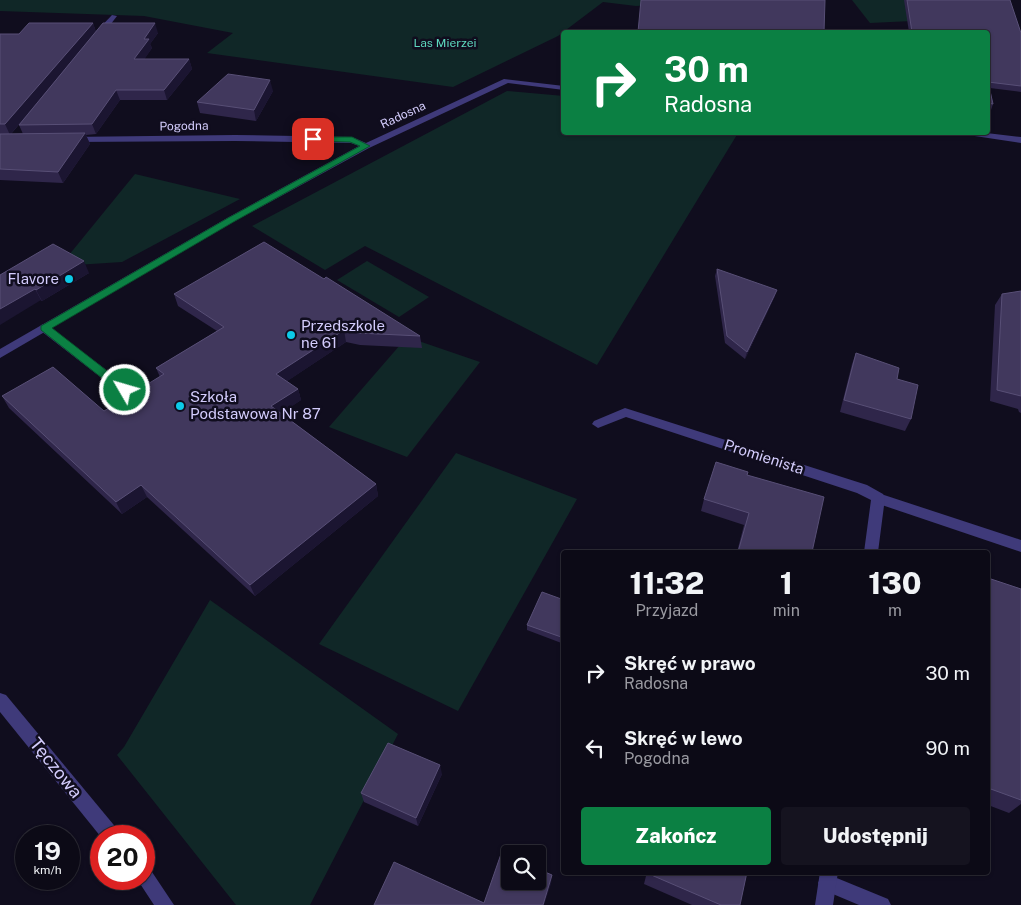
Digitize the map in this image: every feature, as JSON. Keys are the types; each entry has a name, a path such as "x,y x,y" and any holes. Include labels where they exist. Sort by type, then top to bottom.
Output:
{"street":[{"path":"95,39 114,16"},
{"name":"Radosna","path":"0,354 232,219 366,146 506,81 561,88"},
{"path":"978,135 1021,140"},
{"name":"Pogodna","path":"61,140 235,138 352,140 366,146"},
{"path":"45,328 125,390"},
{"name":"Promienista","path":"598,424 626,412 862,489 878,498 1021,546"},
{"path":"871,550 878,498"},
{"name":"Tęczowa","path":"0,700 103,825"},
{"path":"824,905 828,878 882,905"},
{"path":"154,890 165,905"}],"green space":[{"name":"Las Mierzei","path":"0,0 672,0 671,4 636,6 603,2 566,30 561,30 561,34 558,36 453,87 207,53 233,33 144,16 0,11"},
{"path":"852,0 937,0 912,21 870,23"},
{"path":"507,91 561,96 561,135 737,135 597,365 365,246 325,270 252,226"},
{"path":"135,174 240,199 122,262 60,266"},
{"path":"367,261 429,297 399,317 337,280"},
{"path":"407,337 480,362 407,457 329,427"},
{"path":"456,453 577,499 458,711 319,644"},
{"path":"210,600 398,734 310,905 236,905 117,755 124,747"}],"building":[{"path":"641,0 825,0 824,30 638,30"},
{"path":"907,0 1010,0 1021,33 1021,86 990,82 990,30 912,30"},
{"path":"29,23 93,23 5,124 0,124 0,34 19,34"},
{"path":"103,23 155,23 144,39 149,39 134,59 189,59 164,90 116,90 92,124 19,125"},
{"path":"228,74 270,80 254,110 197,102"},
{"path":"990,91 993,104 990,103"},
{"path":"85,133 58,172 0,169 0,134"},
{"path":"264,242 324,279 326,277 420,336 358,333 344,330 276,374 298,389 271,406 376,484 250,585 141,485 116,502 2,396 53,367 104,411 164,374 156,368 224,327 174,294"},
{"path":"53,244 84,261 0,309 0,275"},
{"path":"717,269 777,290 747,352 727,336"},
{"path":"1021,291 1021,396 997,390 1002,294"},
{"path":"856,353 899,368 897,379 918,385 911,419 844,400"},
{"path":"716,462 748,472 747,475 824,497 812,550 739,550 749,513 704,499"},
{"path":"990,579 1021,589 1021,800 990,789"},
{"path":"542,592 561,599 561,637 527,625"},
{"path":"388,743 440,765 416,818 361,793"},
{"path":"501,854 501,890 546,890 546,872 552,875 543,905 374,905 394,862 484,903"},
{"path":"651,875 746,875 740,905 721,905"}],"place":[{"name":"Flavore","path":"69,279"},
{"name":"Przedszkole ne 61","path":"291,335"},
{"name":"Szkoła Podstawowa Nr 87","path":"180,406"}],"route":[{"path":"125,390 45,328 232,219 366,146 352,140 313,139"}]}
